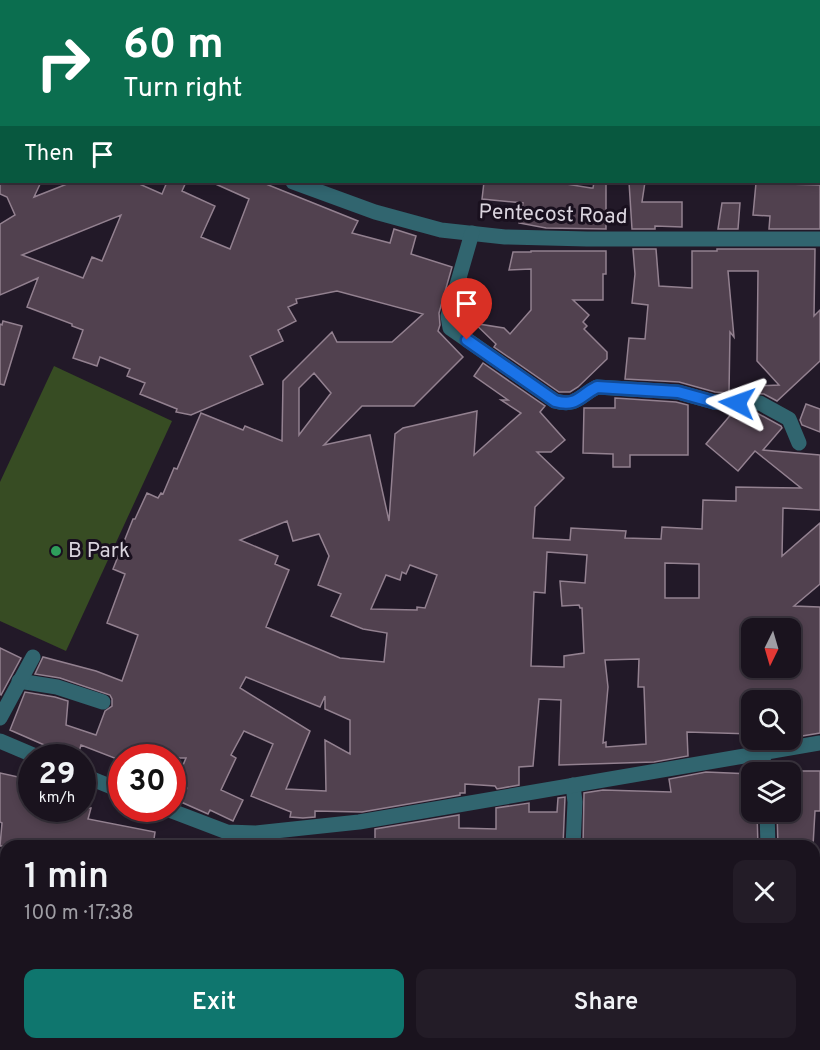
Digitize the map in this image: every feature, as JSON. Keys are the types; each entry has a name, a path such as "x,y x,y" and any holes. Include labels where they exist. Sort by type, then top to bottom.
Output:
{"street":[{"name":"Pentecost Road","path":"296,183 375,212 441,230 505,237 820,239"},
{"path":"472,233 448,316 450,328 555,401 566,404 577,401 586,392 597,387 678,392 714,402 759,403 789,419 799,444"},
{"path":"0,718 33,657"},
{"path":"20,681 57,687 103,702"},
{"path":"0,741 18,749"},
{"path":"186,816 227,832 256,833 359,822 820,742"},
{"path":"763,753 763,762"},
{"path":"573,785 575,802 573,840"},
{"path":"767,822 768,840"}],"green space":[{"name":"B Park","path":"54,366 172,421 66,651 0,621 0,482"}],"building":[{"path":"0,183 41,183 34,197 69,183 137,183 162,194 167,183 186,183 182,191 215,206 201,237 230,249 249,199 213,183 263,183 358,221 352,233 390,243 394,229 416,236 411,254 452,267 439,313 438,331 463,357 414,406 362,406 324,445 370,435 389,521 395,434 403,428 477,411 474,455 521,413 501,400 508,400 474,376 483,363 545,406 540,412 565,440 551,452 537,452 564,478 535,507 533,538 570,540 571,528 626,531 625,538 661,539 662,527 702,529 703,500 736,501 736,487 801,488 755,451 738,471 706,444 733,412 757,413 781,426 782,428 763,450 820,455 820,510 783,508 782,556 820,523 820,584 794,606 820,607 820,733 801,736 801,690 741,690 741,734 687,732 688,756 654,762 559,765 561,700 539,699 533,766 519,767 519,785 497,789 495,786 465,784 465,793 460,793 460,795 362,812 315,811 315,817 303,818 290,817 291,812 251,796 273,744 244,731 231,755 236,758 221,790 243,800 233,821 210,810 208,814 186,804 186,744 108,744 108,756 96,751 96,744 42,744 10,730 25,692 68,701 66,725 96,735 105,711 112,706 110,695 60,678 35,674 43,657 96,671 122,681 138,635 107,623 125,574 113,569 133,519 147,493 158,498 161,493 163,494 174,468 177,469 201,413 243,430 245,426 282,441 283,381 332,332 337,342 392,342 423,314 337,291 296,299 297,303 288,307 296,321 278,330 283,341 250,356 263,384 191,415 176,412 177,409 140,394 145,383 127,376 130,369 100,357 97,366 73,358 83,330 27,307 38,278 0,295 0,224 15,215 7,197 0,194","holes":["121,215 102,261 92,257 83,278 22,255","314,373 331,393 299,435 299,388","287,521 293,541 319,534 329,556 318,585 341,594 331,616 363,629 387,633 384,662 340,658 266,627 289,570 275,564 278,556 240,540","547,552 587,555 585,583 560,581 562,606 579,605 582,608 584,653 564,656 564,667 531,666 534,592 545,593","665,563 699,564 699,598 665,598","410,565 437,575 425,608 417,607 417,610 371,609 386,575 400,580 402,572 406,574","639,659 638,687 644,687 646,744 606,747 606,742 603,743 608,687 605,660","246,677 320,707 325,696 325,709 350,720 350,754 325,740 326,791 286,789 310,731 240,688"]},
{"path":"484,183 560,183 593,188 594,183 606,183 606,229 546,228 519,223 523,203 482,199"},
{"path":"629,183 645,183 642,202 682,202 682,227 655,226 655,229 632,229"},
{"path":"756,183 820,185 820,229 769,229 770,216 753,215"},
{"path":"722,203 740,203 738,229 718,229"},
{"path":"633,249 656,249 659,286 692,288 692,251 815,249 814,316 820,310 820,361 777,401 764,394 749,393 756,389 756,386 779,385 757,361 758,271 728,271 734,337 730,332 729,393 715,392 679,382 625,379 629,338 645,339 648,305 632,303 635,274"},
{"path":"606,251 603,300 573,300 589,315 583,322 587,326 584,329 607,352 607,359 570,392 559,392 494,347 496,344 460,309 466,290 483,306 480,309 479,324 504,328 510,334 531,310 531,269 509,270 513,252"},
{"path":"3,321 22,326 4,385 0,384 0,324 2,325"},
{"path":"615,398 676,402 688,405 688,455 630,455 630,467 613,467 613,454 583,453 584,408 615,408"},
{"path":"806,404 820,409 820,432 802,425 800,420"},
{"path":"0,648 21,658 1,695 0,694"},
{"path":"801,771 820,771 820,811 815,811 813,840 778,840 777,822 801,822"},
{"path":"706,772 741,774 741,822 757,822 758,840 583,840 584,793 603,790 671,792 669,779"},
{"path":"0,773 18,777 18,822 96,821 155,832 154,840 1,840 2,823 0,822"},
{"path":"565,797 563,840 375,840 375,829 459,815 459,828 496,829 496,808 529,803 529,812 557,812 558,798"}],"place":[{"name":"B Park","path":"56,551"}],"route":[{"path":"467,340 555,401 566,404 577,401 586,392 597,387 678,392 714,402 737,403"}]}
